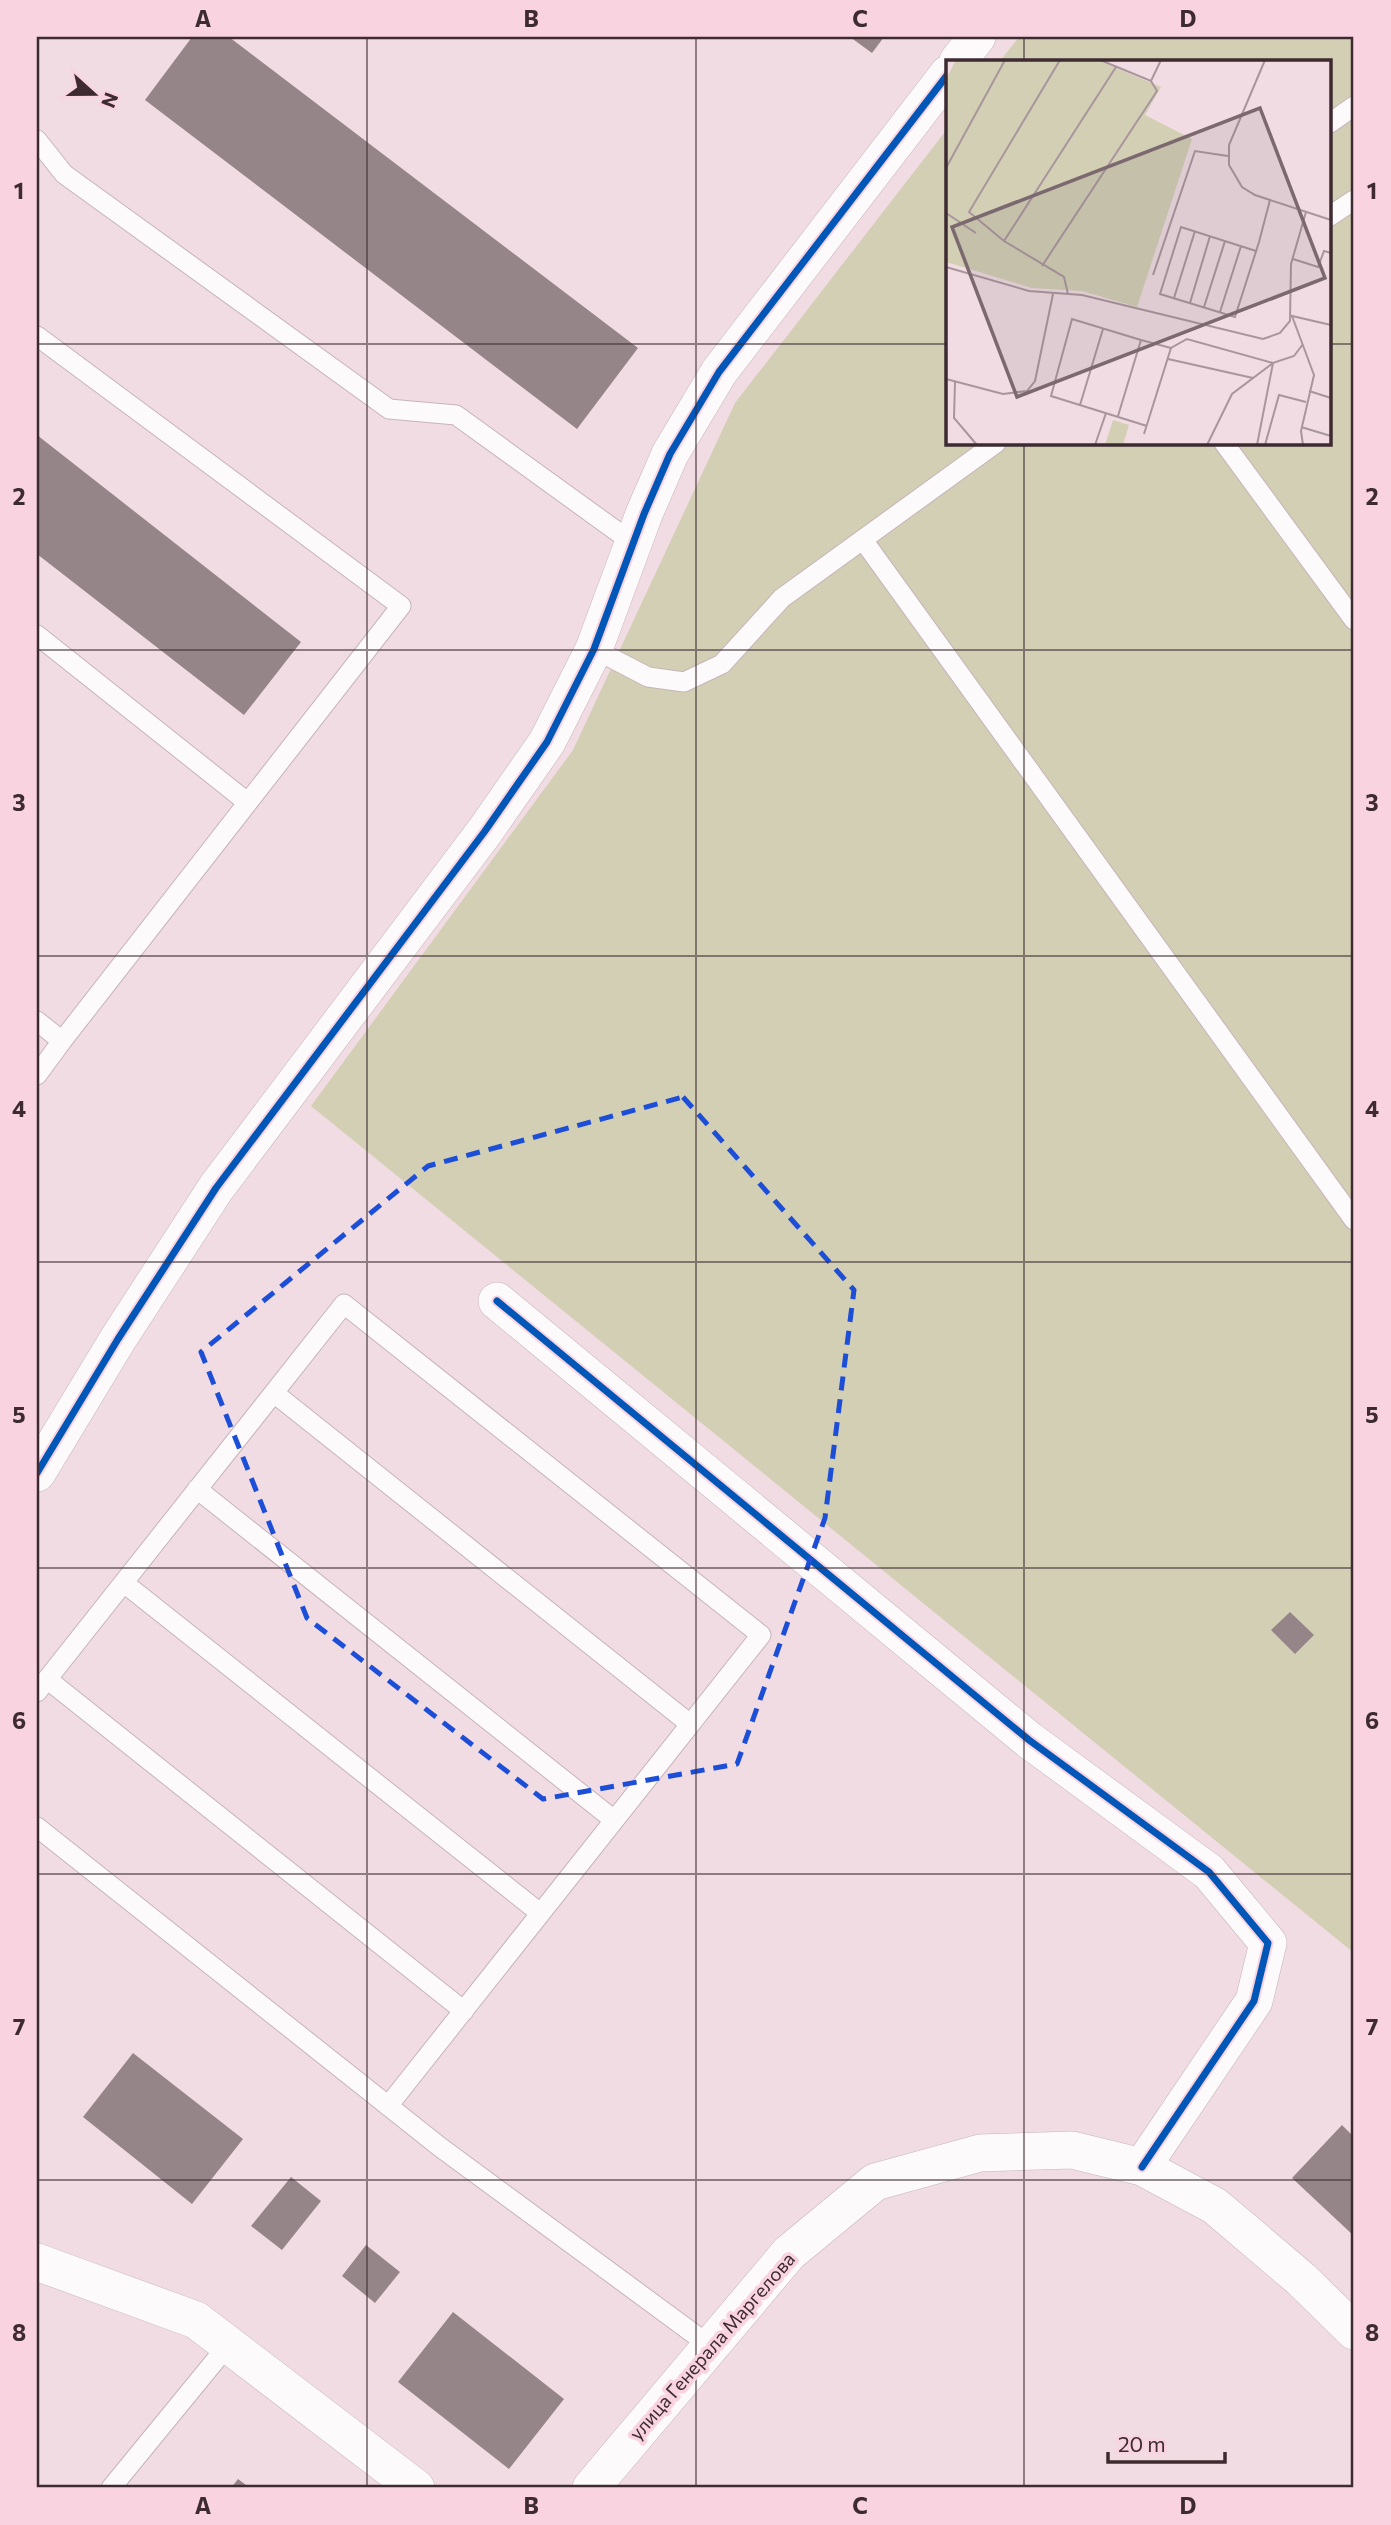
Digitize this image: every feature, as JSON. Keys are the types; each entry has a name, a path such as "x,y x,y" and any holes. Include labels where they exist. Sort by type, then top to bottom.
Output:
{"street":[{"path":"959,60 977,37"},
{"path":"37,1473 118,1339 216,1188 485,831 547,742 594,649 633,543 670,454 719,372 946,77"},
{"path":"497,1301 1028,1740 1209,1871 1268,1943 1254,2001 1142,2167"},
{"name":"улица Генерала Маргелова","path":"591,2488 789,2253 875,2182 980,2153 1072,2150 1142,2167 1215,2206 1301,2279 1354,2331"},
{"path":"37,2262 196,2320 416,2488"}],"lane":[{"path":"1332,122 1354,106"},
{"path":"37,140 64,174 388,409 456,415 633,543"},
{"path":"1332,215 1354,200"},
{"path":"37,336 401,606 37,1075"},
{"path":"594,649 648,677 684,682 722,664 782,598 995,444"},
{"path":"1225,444 1354,620"},
{"path":"863,540 1354,1220"},
{"path":"37,635 247,802"},
{"path":"37,1021 62,1041"},
{"path":"388,2106 464,2011 540,1913 761,1635 344,1304 42,1686 464,2011"},
{"path":"274,1394 690,1724"},
{"path":"197,1489 614,1820"},
{"path":"124,1583 540,1913"},
{"path":"37,1827 388,2106 709,2345"},
{"path":"111,2488 228,2345"}],"highlighted area":[{"path":"683,1097 854,1290 825,1518 737,1764 543,1799 307,1618 201,1352 428,1166"}],"shaded area":[{"path":"1019,37 1354,37 1354,1953 311,1106 573,750 735,403 946,131 946,444 1332,444 1332,60 1001,60"}],"building":[{"path":"192,37 229,37 638,348 577,429 145,100"},
{"path":"850,37 884,37 872,53"},
{"path":"37,435 301,642 244,715 37,554"},
{"path":"1290,1612 1314,1635 1295,1654 1271,1630"},
{"path":"133,2053 243,2139 192,2204 83,2117"},
{"path":"1342,2125 1354,2137 1354,2236 1292,2178"},
{"path":"291,2177 321,2201 282,2250 251,2226"},
{"path":"366,2245 400,2272 375,2303 342,2276"},
{"path":"453,2312 564,2399 509,2469 398,2382"},
{"path":"238,2479 250,2488 231,2488"}],"cycle path":[{"path":"37,1473 118,1339 216,1188 485,831 547,742 594,649 644,514 670,454 719,372 946,77"},
{"path":"497,1301 1029,1740 1209,1872 1268,1943 1254,2001 1142,2167"}]}
